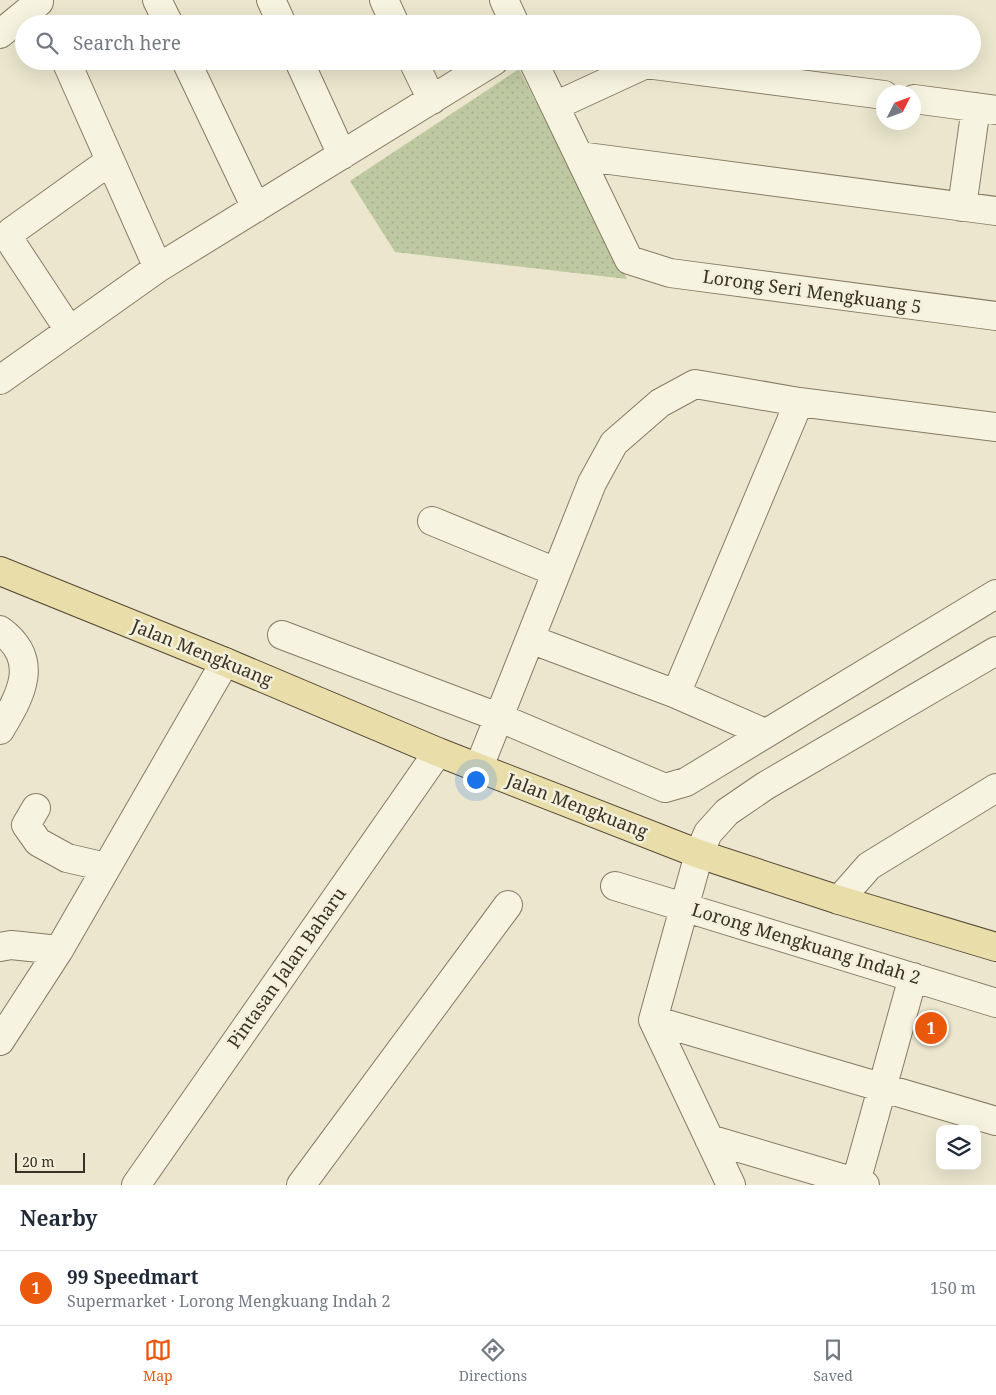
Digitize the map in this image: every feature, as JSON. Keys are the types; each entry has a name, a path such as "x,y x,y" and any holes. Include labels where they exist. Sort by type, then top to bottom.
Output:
{"main road":[{"name":"Jalan Mengkuang","path":"0,571 225,662 438,752 699,854 839,900 996,947"}],"street":[{"path":"158,0 165,15"},
{"path":"271,0 278,15"},
{"path":"384,0 392,15"},
{"path":"504,0 511,15"},
{"path":"31,15 42,8"},
{"path":"0,34 15,25"},
{"path":"70,70 158,268"},
{"path":"190,70 256,208"},
{"path":"303,70 342,155"},
{"path":"417,70 432,100"},
{"path":"0,380 158,268 480,70"},
{"path":"537,70 579,156 996,211"},
{"path":"555,106 633,70"},
{"path":"692,70 876,94"},
{"path":"921,100 986,108 962,207"},
{"name":"Lorong Seri Mengkuang 5","path":"579,156 629,260 670,273 996,316"},
{"path":"69,330 9,239 11,232 110,161"},
{"path":"479,767 592,483 614,443 660,403 695,384 799,402 996,427"},
{"path":"676,694 799,402"},
{"path":"432,521 556,572"},
{"path":"282,635 498,718 665,788 686,782 996,594"},
{"path":"0,630 9,637 19,650 25,676 17,702 0,730"},
{"path":"530,639 676,694 765,733"},
{"path":"730,1185 653,1020 699,854 708,833 727,812 750,797 996,651"},
{"path":"0,1041 59,950 225,662"},
{"name":"Pintasan Jalan Baharu","path":"136,1185 438,752"},
{"path":"839,900 869,866 996,788"},
{"path":"36,808 26,825 38,842 67,858 106,867"},
{"name":"Lorong Mengkuang Indah 2","path":"616,886 996,1002"},
{"path":"301,1185 508,904"},
{"path":"0,947 10,944 59,950"},
{"path":"709,1139 860,1184 882,1088 913,977"},
{"path":"653,1020 996,1121"}],"green space":[{"path":"520,70 627,279 395,252 350,181"}],"place":[{"name":"99 Speedmart","path":"931,1028"}]}
